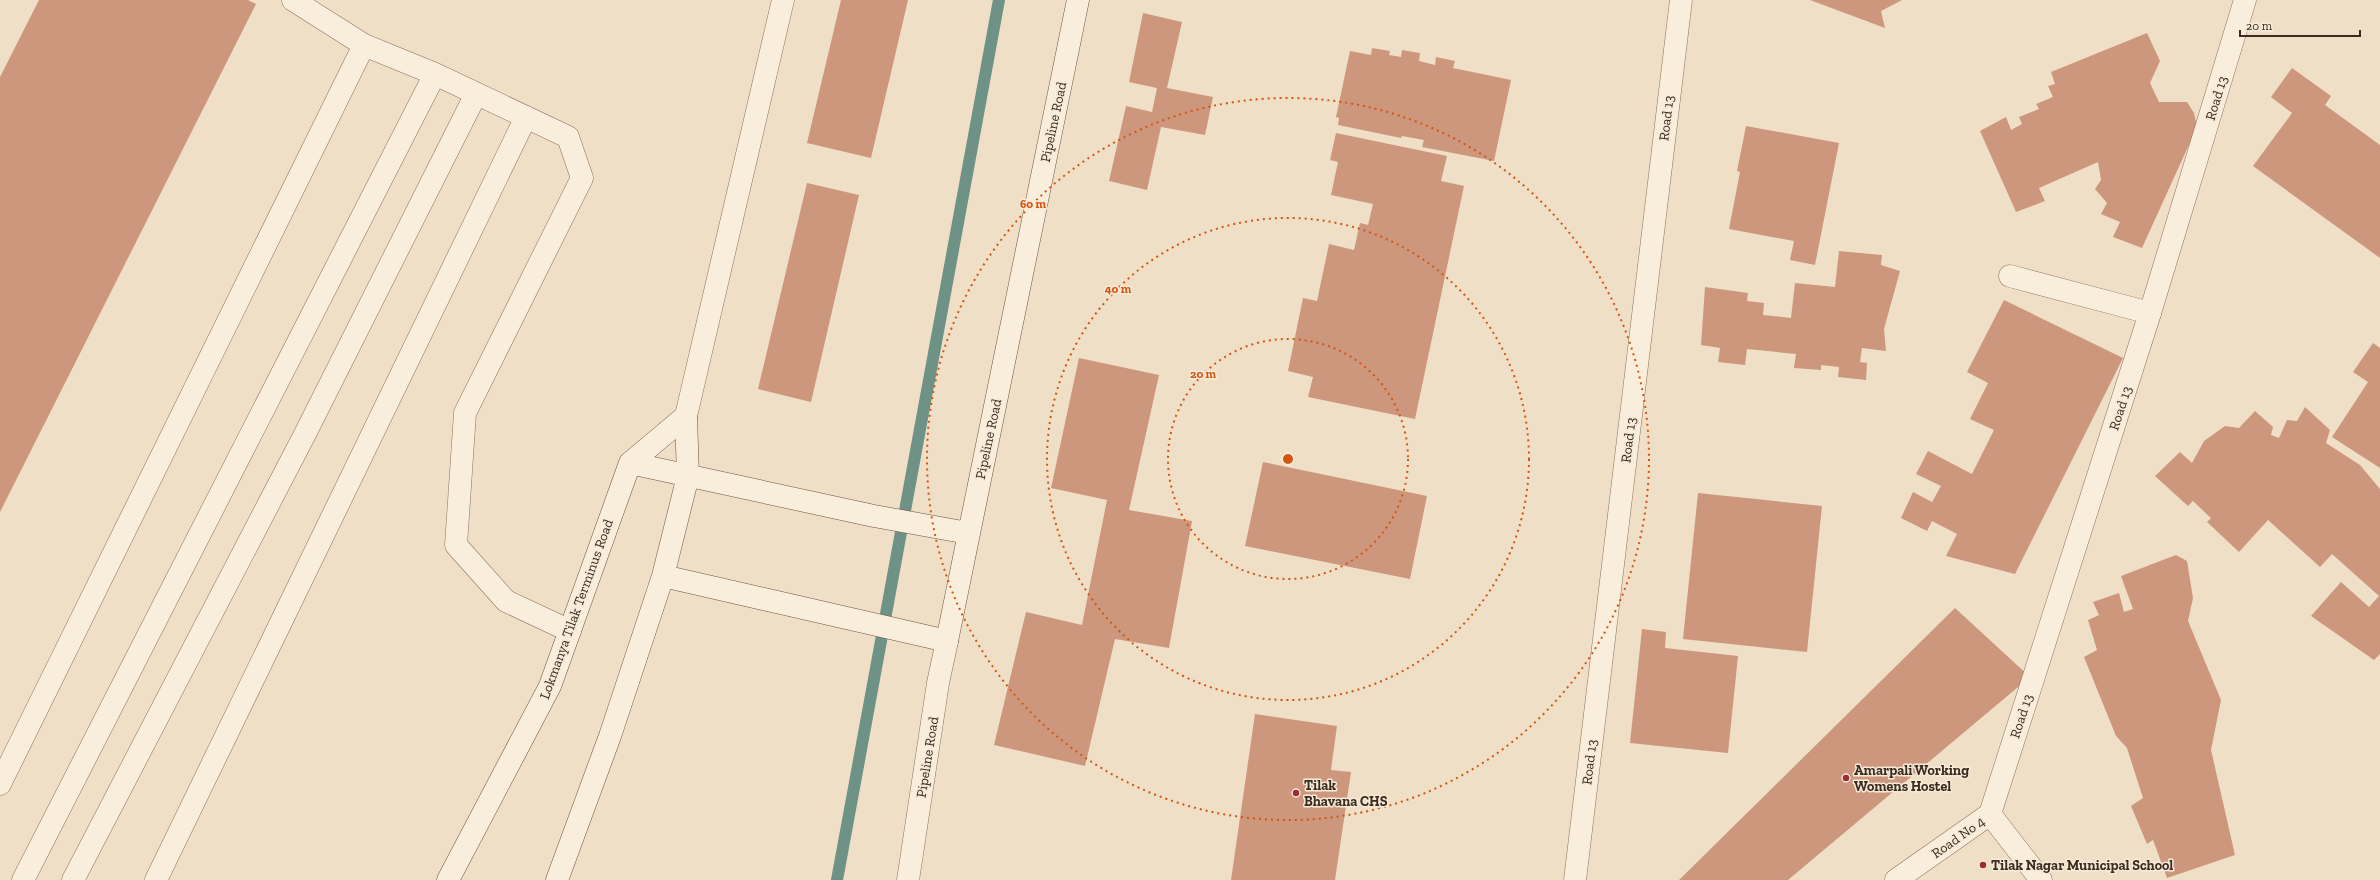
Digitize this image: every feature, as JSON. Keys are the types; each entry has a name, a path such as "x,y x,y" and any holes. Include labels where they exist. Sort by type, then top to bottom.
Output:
{"street":[{"path":"293,0 364,44 435,74 568,137 582,178 465,413 456,545 506,601 570,631"},
{"path":"557,880 610,736 663,576 688,476 686,416 783,0"},
{"name":"Pipeline Road","path":"908,880 938,683 1078,0"},
{"name":"Road 13","path":"1575,880 1680,0"},
{"name":"Road 13","path":"1990,814 2150,313 2245,0"},
{"path":"0,784 364,44"},
{"path":"23,880 435,74"},
{"path":"73,880 305,434 476,94"},
{"path":"156,880 526,117"},
{"path":"2010,276 2150,313"},
{"path":"630,463 686,416"},
{"path":"630,463 874,516 968,533"},
{"name":"Lokmanya Tilak Terminus Road","path":"448,880 550,686 630,463"},
{"path":"663,576 947,641"},
{"name":"Road No 4","path":"1896,880 1990,814 2041,880"}],"building":[{"path":"39,0 248,0 256,4 0,512 0,77"},
{"path":"841,0 908,0 871,158 807,143"},
{"path":"1810,0 1902,0 1881,11 1885,28"},
{"path":"1143,13 1182,22 1167,88 1213,97 1205,135 1161,127 1147,190 1109,181 1126,106 1152,112 1157,88 1129,82"},
{"path":"2147,33 2160,61 2150,83 2159,102 2187,102 2194,113 2197,127 2142,248 2113,237 2120,222 2101,214 2107,203 2095,189 2101,180 2098,162 2039,188 2045,201 2016,212 1980,131 2006,117 2011,130 2022,124 2019,117 2039,109 2036,104 2053,97 2048,86 2055,84 2051,72"},
{"path":"1372,48 1390,51 1389,55 1401,57 1402,50 1420,53 1419,61 1435,65 1436,57 1455,61 1453,68 1511,80 1494,161 1422,147 1424,140 1402,136 1401,138 1338,125 1339,118 1336,117 1350,51 1371,55"},
{"path":"2292,68 2331,96 2325,105 2380,145 2380,258 2253,166 2292,113 2271,97"},
{"path":"1746,126 1839,143 1815,265 1790,260 1794,241 1729,229 1740,172 1737,171"},
{"path":"1336,133 1447,156 1441,181 1464,186 1415,419 1308,397 1313,377 1288,371 1303,298 1317,301 1329,244 1354,250 1360,223 1368,225 1373,204 1331,195 1338,162 1330,160"},
{"path":"807,183 859,195 811,402 758,389"},
{"path":"1839,251 1882,255 1881,265 1900,271 1884,329 1886,351 1862,348 1860,362 1867,363 1866,380 1838,377 1839,367 1821,365 1821,370 1794,368 1796,354 1747,349 1745,365 1718,362 1720,348 1701,345 1705,287 1748,293 1747,301 1764,303 1763,315 1791,318 1795,283 1835,287"},
{"path":"2004,300 2123,358 2015,574 1946,556 1957,534 1932,521 1927,531 1901,518 1913,492 1932,502 1941,486 1916,474 1928,451 1972,474 1994,430 1970,419 1988,383 1967,372"},
{"path":"2373,343 2380,348 2380,468 2332,437 2368,382 2353,372"},
{"path":"1079,358 1159,375 1129,510 1192,521 1169,648 1115,639 1085,766 994,745 1026,612 1082,625 1107,500 1051,488"},
{"path":"2305,407 2330,430 2326,443 2360,465 2380,489 2380,654 2374,660 2311,616 2341,582 2369,607 2379,596 2332,554 2320,567 2268,520 2239,552 2207,522 2211,518 2193,501 2188,506 2155,476 2180,452 2192,463 2204,441 2225,426 2239,428 2255,411 2273,427 2271,435 2279,438 2287,420 2297,421"},
{"path":"1263,462 1427,496 1410,579 1245,546"},
{"path":"1698,493 1822,506 1807,652 1683,639"},
{"path":"2176,555 2187,561 2193,598 2188,621 2221,700 2211,750 2235,855 2167,878 2153,840 2147,844 2131,806 2143,798 2127,748 2116,736 2084,657 2097,650 2088,620 2099,615 2093,602 2119,593 2124,612 2133,609 2121,576"},
{"name":"Amarpali Working Womens Hostel","path":"1955,608 2030,677 1788,880 1679,880"},
{"path":"1642,629 1666,632 1665,648 1738,656 1728,753 1630,743"},
{"name":"Tilak Bhavana CHS","path":"1255,714 1337,726 1331,770 1351,772 1335,880 1231,880"}],"waterway":[{"path":"837,880 999,0"}],"place":[{"name":"Amarpali Working Womens Hostel","path":"1846,778"},
{"name":"Tilak Bhavana CHS","path":"1296,793"},
{"name":"Tilak Nagar Municipal School","path":"1983,865"}]}
